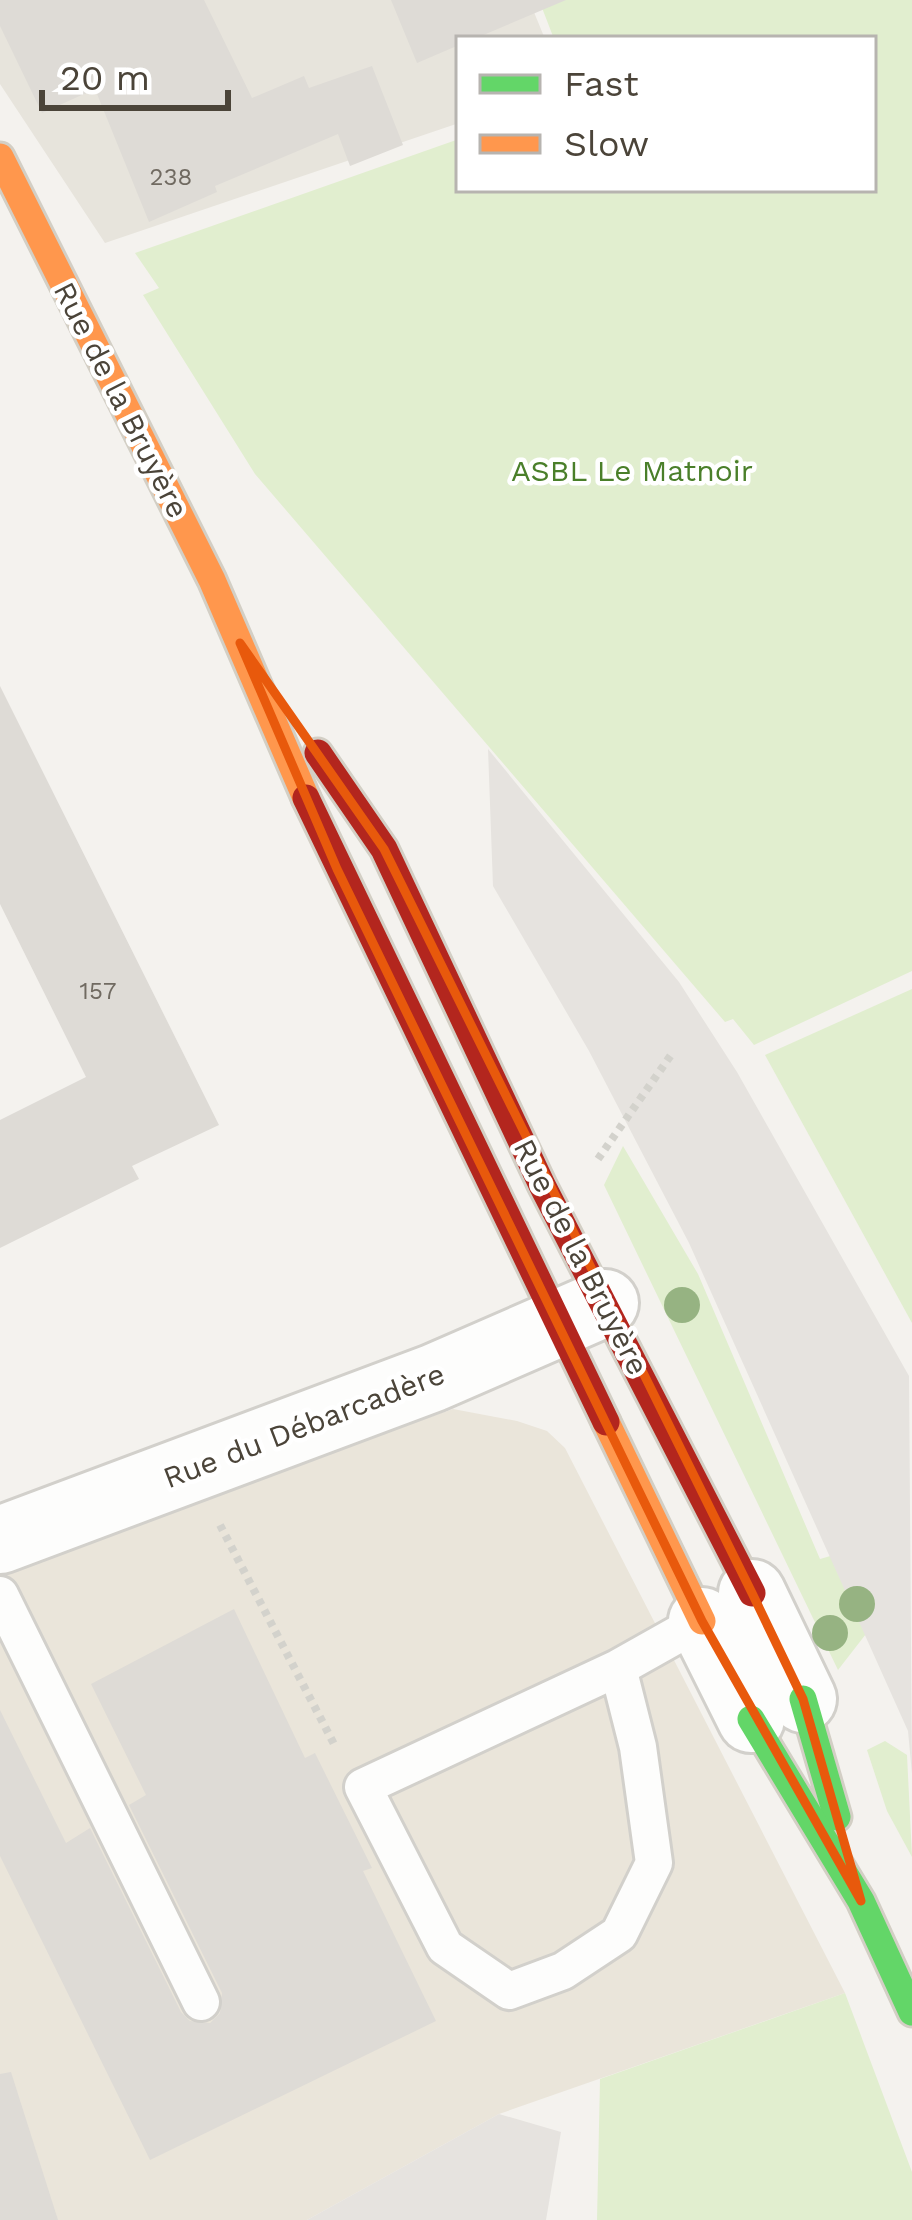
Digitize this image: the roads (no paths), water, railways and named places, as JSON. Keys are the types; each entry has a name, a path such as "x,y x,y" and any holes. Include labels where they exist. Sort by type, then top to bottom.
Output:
{"street":[{"name":"Rue de la Bruyère","path":"0,157 239,643 337,869 582,1314 777,1709 861,1901"},
{"name":"Rue de la Bruyère","path":"239,643 384,849 542,1185 582,1314 727,1607"},
{"name":"Rue du Débarcadère","path":"0,1540 582,1314"},
{"name":"Rue de la Bruyère","path":"777,1709 912,2012"}],"lane":[{"path":"0,1595 201,2002"},
{"path":"618,1668 638,1747 654,1863 619,1934 563,1972 509,1991 445,1947 363,1787 618,1668 727,1607"}],"park label":[{"name":"ASBL Le Matnoir","path":"632,471"}]}
